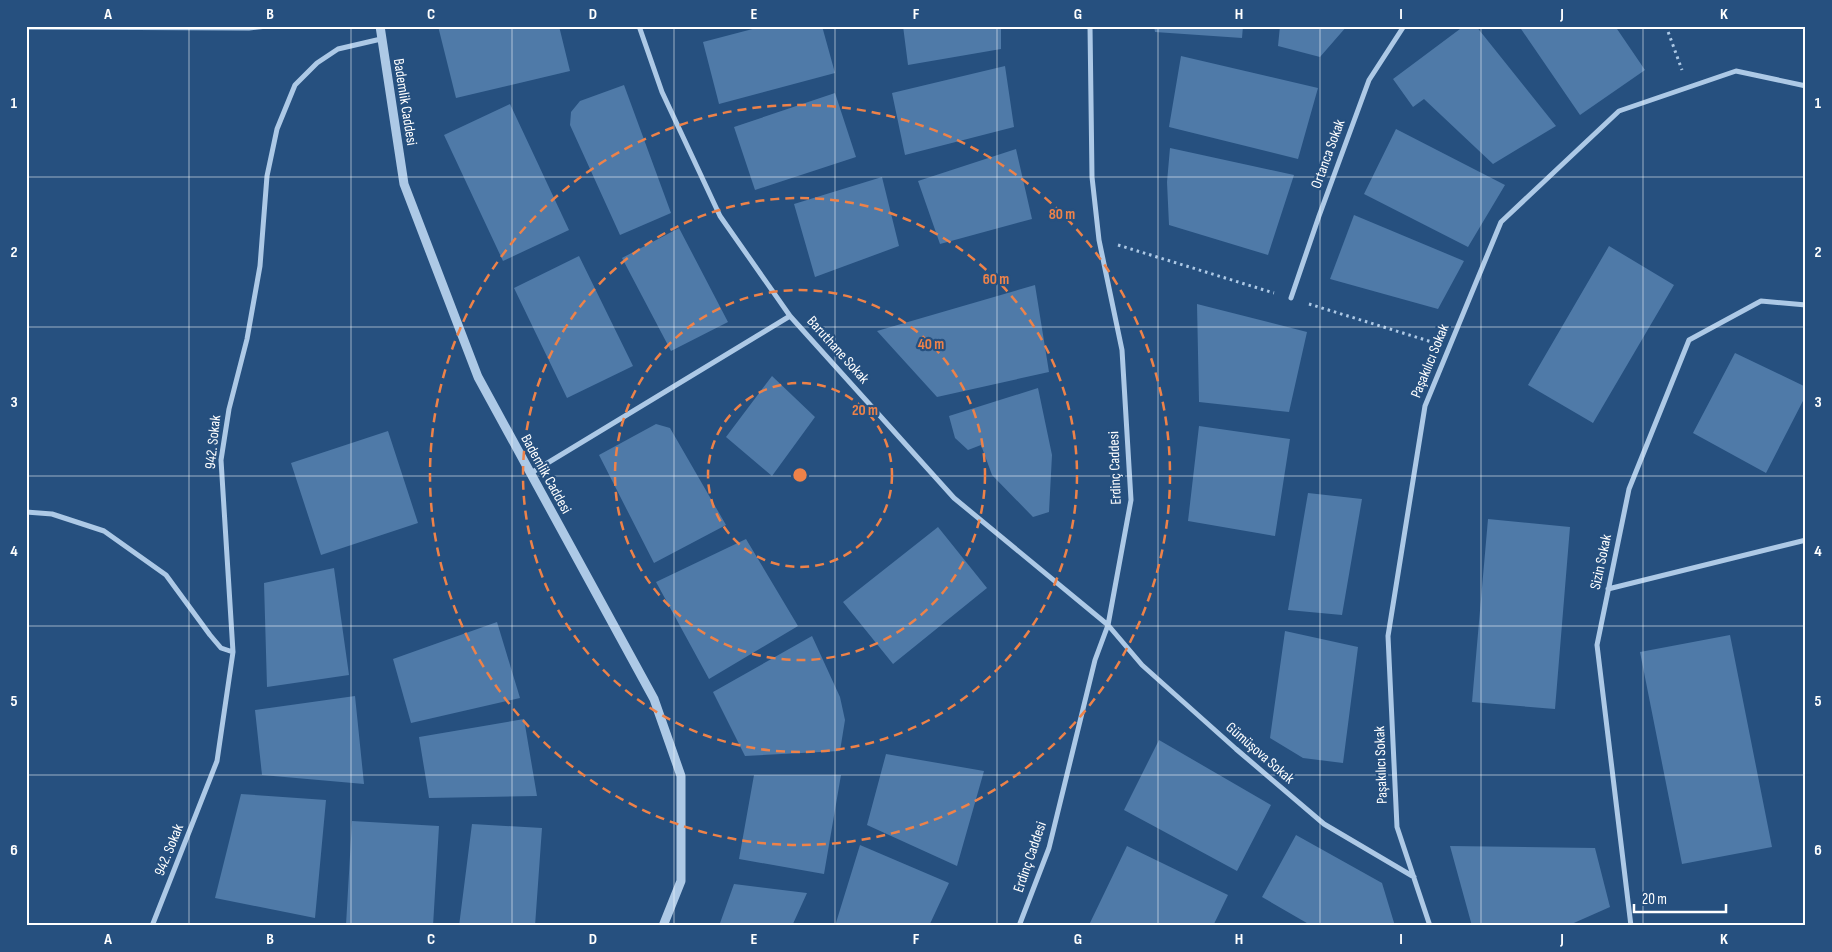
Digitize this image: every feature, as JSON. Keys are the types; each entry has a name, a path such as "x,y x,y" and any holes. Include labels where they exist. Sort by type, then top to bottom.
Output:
{"street":[{"path":"26,27 249,28 267,26"},
{"name":"Bademlik Caddesi","path":"380,26 404,184 478,377 654,699 681,776 680,881 663,926"},
{"name":"Baruthane Sokak","path":"639,26 662,92 720,216 790,316 954,498 1108,625"},
{"name":"Erdinç Caddesi","path":"1019,926 1049,848 1095,660 1108,625 1131,500 1122,350 1100,240 1092,177 1090,26"},
{"name":"Ortanca Sokak","path":"1291,298 1369,80 1404,26"},
{"name":"942. Sokak","path":"153,926 217,761 233,652 221,460 229,410 247,339 260,266 267,176 277,129 295,85 317,63 338,50 381,39"},
{"name":"Paşakılıcı Sokak","path":"1430,926 1396,827 1388,636 1425,406 1501,222 1619,111 1736,71 1806,86"},
{"name":"Sizin Sokak","path":"1631,926 1597,645 1629,489 1689,340 1761,301 1806,305"},
{"path":"531,473 790,316"},
{"path":"26,512 52,514 104,531 166,575 221,648 233,652"},
{"path":"1608,589 1806,540"},
{"name":"Gümüşova Sokak","path":"1108,625 1142,664 1236,749 1324,824 1414,877"}],"path":[{"path":"1666,26 1688,87"}],"building":[{"path":"438,26 559,26 570,71 456,98"},
{"path":"764,26 822,26 835,73 719,104 703,42"},
{"path":"903,26 1001,26 1001,49 908,65"},
{"path":"1154,26 1243,26 1242,38 1155,32"},
{"path":"1280,26 1347,26 1320,57 1278,46"},
{"path":"1464,26 1476,26 1556,126 1493,164 1424,99 1413,107 1393,79"},
{"path":"1519,26 1615,26 1645,70 1580,115"},
{"path":"1181,56 1318,88 1298,159 1169,127"},
{"path":"1005,66 1014,127 905,155 892,93"},
{"path":"624,85 671,213 620,235 570,125 571,112 580,101"},
{"path":"835,93 856,157 755,190 734,127"},
{"path":"510,104 569,230 503,261 444,135"},
{"path":"1396,129 1505,185 1468,247 1364,194"},
{"path":"1170,148 1294,175 1268,255 1169,225 1167,182"},
{"path":"1016,149 1032,219 940,244 918,181"},
{"path":"882,177 899,246 815,277 794,204"},
{"path":"1354,215 1464,261 1438,309 1330,279"},
{"path":"679,228 728,322 671,351 622,258"},
{"path":"1609,246 1674,285 1593,423 1528,385"},
{"path":"579,256 633,366 567,398 514,288"},
{"path":"1035,285 1049,372 937,397 877,331"},
{"path":"1197,304 1307,332 1289,412 1199,402"},
{"path":"1735,353 1806,387 1806,395 1766,473 1693,433"},
{"path":"772,376 815,417 772,476 726,437"},
{"path":"1038,388 1052,455 1049,512 1033,517 992,475 981,445 968,450 955,438 949,416"},
{"path":"656,424 670,428 726,525 654,563 599,455"},
{"path":"1199,426 1290,439 1275,536 1188,521"},
{"path":"388,431 418,523 321,555 291,463"},
{"path":"1308,493 1362,499 1342,615 1288,610"},
{"path":"1488,519 1570,527 1555,709 1472,702"},
{"path":"938,527 987,588 893,664 843,602"},
{"path":"746,539 798,626 709,679 656,582"},
{"path":"334,568 349,675 267,687 264,583"},
{"path":"497,622 520,698 411,723 393,659"},
{"path":"1285,631 1358,647 1343,763 1303,758 1270,738"},
{"path":"1730,635 1772,847 1682,864 1640,652"},
{"path":"812,636 840,697 845,720 840,751 745,756 713,692"},
{"path":"355,696 364,784 262,775 255,710"},
{"path":"524,719 537,796 429,798 419,737"},
{"path":"1159,740 1271,805 1237,871 1124,810"},
{"path":"886,754 984,771 957,866 867,825"},
{"path":"754,775 841,775 824,874 739,859"},
{"path":"241,794 326,800 315,918 215,898"},
{"path":"352,821 439,826 433,926 346,925"},
{"path":"472,824 542,828 535,926 459,926"},
{"path":"1296,835 1382,883 1395,926 1312,926 1262,897"},
{"path":"860,845 949,883 929,926 835,926"},
{"path":"1127,846 1228,895 1213,926 1089,925"},
{"path":"1450,846 1595,848 1610,907 1567,926 1472,926"},
{"path":"734,884 807,893 792,926 719,926"}]}
